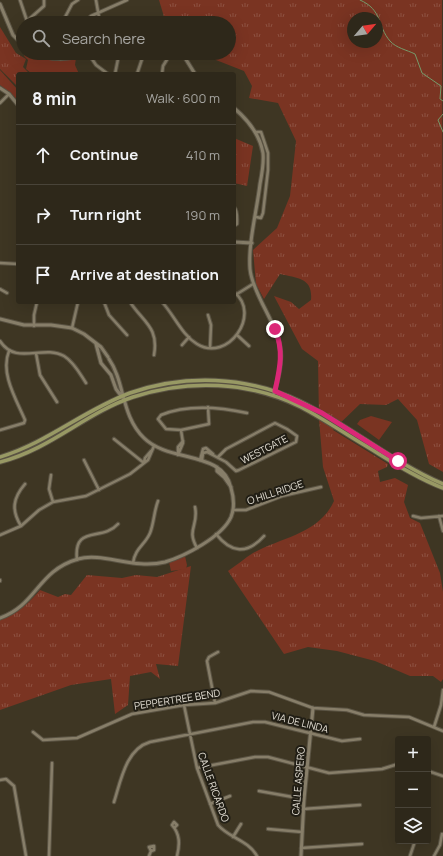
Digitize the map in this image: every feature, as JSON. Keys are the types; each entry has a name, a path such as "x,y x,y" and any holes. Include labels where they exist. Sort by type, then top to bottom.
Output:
{"main road":[{"path":"0,457 36,444 96,409 122,397 160,384 193,380 231,381 275,391 322,413 398,461 443,484"},
{"path":"0,462 26,454 43,446 124,401 158,390 202,385 238,388 273,396 301,408 413,475 443,488"}],"street":[{"path":"20,0 25,16"},
{"path":"33,16 44,6 44,0"},
{"path":"66,16 72,4 78,0"},
{"path":"96,0 98,16"},
{"path":"91,16 127,0"},
{"path":"0,4 16,37"},
{"path":"93,60 96,65 105,72"},
{"path":"115,72 118,60"},
{"path":"138,72 142,60"},
{"path":"162,72 163,66 167,60"},
{"path":"186,60 194,72"},
{"path":"0,88 9,94 16,103"},
{"path":"0,103 9,94"},
{"path":"236,110 250,124 255,132 261,147 263,158 250,268 253,284 280,342 281,365 273,396"},
{"path":"255,132 261,132 268,153 268,170 263,212 261,218 256,217"},
{"path":"236,210 236,225"},
{"path":"236,242 252,243"},
{"path":"0,263 16,264"},
{"path":"236,292 253,284"},
{"path":"0,289 7,294"},
{"path":"164,304 189,337 198,344 210,348 226,344 237,335 242,327 244,313 242,304 236,295"},
{"path":"34,326 34,311 37,304"},
{"path":"72,328 78,304"},
{"path":"105,304 109,315 127,335"},
{"path":"132,304 154,332 156,344 154,355"},
{"path":"208,315 210,325 210,348"},
{"path":"0,319 16,324 34,326 51,325 72,328 84,334 101,347 109,358 115,370 122,397"},
{"path":"237,335 248,346"},
{"path":"182,345 189,337"},
{"path":"0,341 9,351 22,355 50,352 65,356 72,363 86,383"},
{"path":"0,618 10,614 24,605 43,580 54,570 77,560 96,558 145,565 164,562 182,556 197,548 216,534 227,524 233,510 233,493 231,487 224,477 217,471 217,467 201,460 178,455 154,446 138,430 122,397 116,389 111,375 101,363 96,344"},
{"path":"0,430 24,423 25,420 6,374 5,360 9,351"},
{"path":"36,353 40,375 57,402"},
{"path":"208,407 209,424 181,430 166,429 158,418 161,415 175,410 208,407 247,413"},
{"name":"WESTGATE","path":"201,460 203,453 207,452 226,462 236,471 296,442 297,436 288,429 275,423 226,449 218,457"},
{"path":"178,455 183,441 181,430"},
{"path":"114,439 144,463"},
{"path":"0,535 21,526 39,510 53,502 86,496 135,471 144,463 145,458 154,446"},
{"path":"84,460 98,490"},
{"path":"51,475 49,488 53,502"},
{"path":"21,526 14,509 15,500 25,484"},
{"name":"O HILL RIDGE","path":"233,510 246,510 282,496 321,486"},
{"path":"133,563 137,550 149,534 153,512 158,501"},
{"path":"195,507 197,516 191,533 197,548"},
{"path":"414,516 421,518 443,516"},
{"path":"439,516 443,531"},
{"path":"77,560 77,546 82,539 88,535 112,530 118,524"},
{"path":"216,534 228,547 240,549 253,545 264,536"},
{"path":"215,703 209,680 207,661 209,657 218,652"},
{"path":"434,727 441,705 443,690"},
{"name":"PEPPERTREE BEND","path":"33,732 43,740 77,738 122,717 184,705 215,703 244,693 258,691 269,692 313,708 347,710 364,715 409,718 443,731"},
{"name":"CALLE RICARDO","path":"184,705 188,734 197,768 218,825 224,832 246,843 258,856"},
{"name":"CALLE ASPERO","path":"301,856 303,809 313,708"},
{"name":"VIA DE LINDA","path":"114,802 130,758 135,750 150,742 253,722 265,722 342,741 360,740"},
{"path":"197,768 255,757 268,758 307,769 329,773 382,769 395,765"},
{"path":"49,856 52,764"},
{"path":"431,772 443,776"},
{"path":"0,780 6,779 14,786 26,856"},
{"path":"258,791 304,799"},
{"path":"210,804 230,796"},
{"path":"303,809 360,805"},
{"path":"233,837 241,824"},
{"path":"176,827 179,837 177,856"},
{"path":"268,829 302,832"},
{"path":"434,856 440,845 442,834"},
{"path":"301,848 362,844"},
{"path":"410,856 414,844"},
{"path":"150,856 151,851"}],"green space":[{"path":"159,0 442,0 443,472 429,464 417,420 398,399 386,405 360,404 333,430 388,464 387,467 378,471 380,482 395,478 408,485 404,502 410,518 420,523 440,573 443,592 443,679 441,682 433,676 410,676 375,661 337,651 308,647 284,654 228,571 253,553 309,528 319,521 334,501 323,467 319,419 318,361 302,349 274,296 291,302 299,309 311,300 310,287 303,280 280,274 264,299 256,284 253,250 277,228 290,196 296,141 278,103 249,98 252,86 244,71 216,60 236,60 236,16 164,16"},
{"path":"0,27 16,53 16,60 26,60 23,67 28,72 16,72 16,85 0,69"},
{"path":"28,60 76,60 75,65 78,72 30,72 26,69"},
{"path":"0,70 16,88 16,98 0,85"},
{"path":"236,139 253,146 247,186 236,183"},
{"path":"371,416 392,422 379,440 357,424 360,420"},
{"path":"185,556 187,565 186,569 171,571 169,562"},
{"path":"191,566 178,666 156,664 160,679 151,672 130,676 128,705 115,714 111,679 71,685 0,710 0,619 22,608 40,590 58,597 65,594 71,595 87,575 122,578 136,575 157,577"}],"waterway":[{"path":"360,0 367,4 376,13 383,30 392,43 415,54 422,73 441,86 440,99 443,101"},
{"path":"443,114 438,120 443,132"}],"route":[{"path":"275,329 280,342 282,358 275,391 322,413 398,461"}]}
